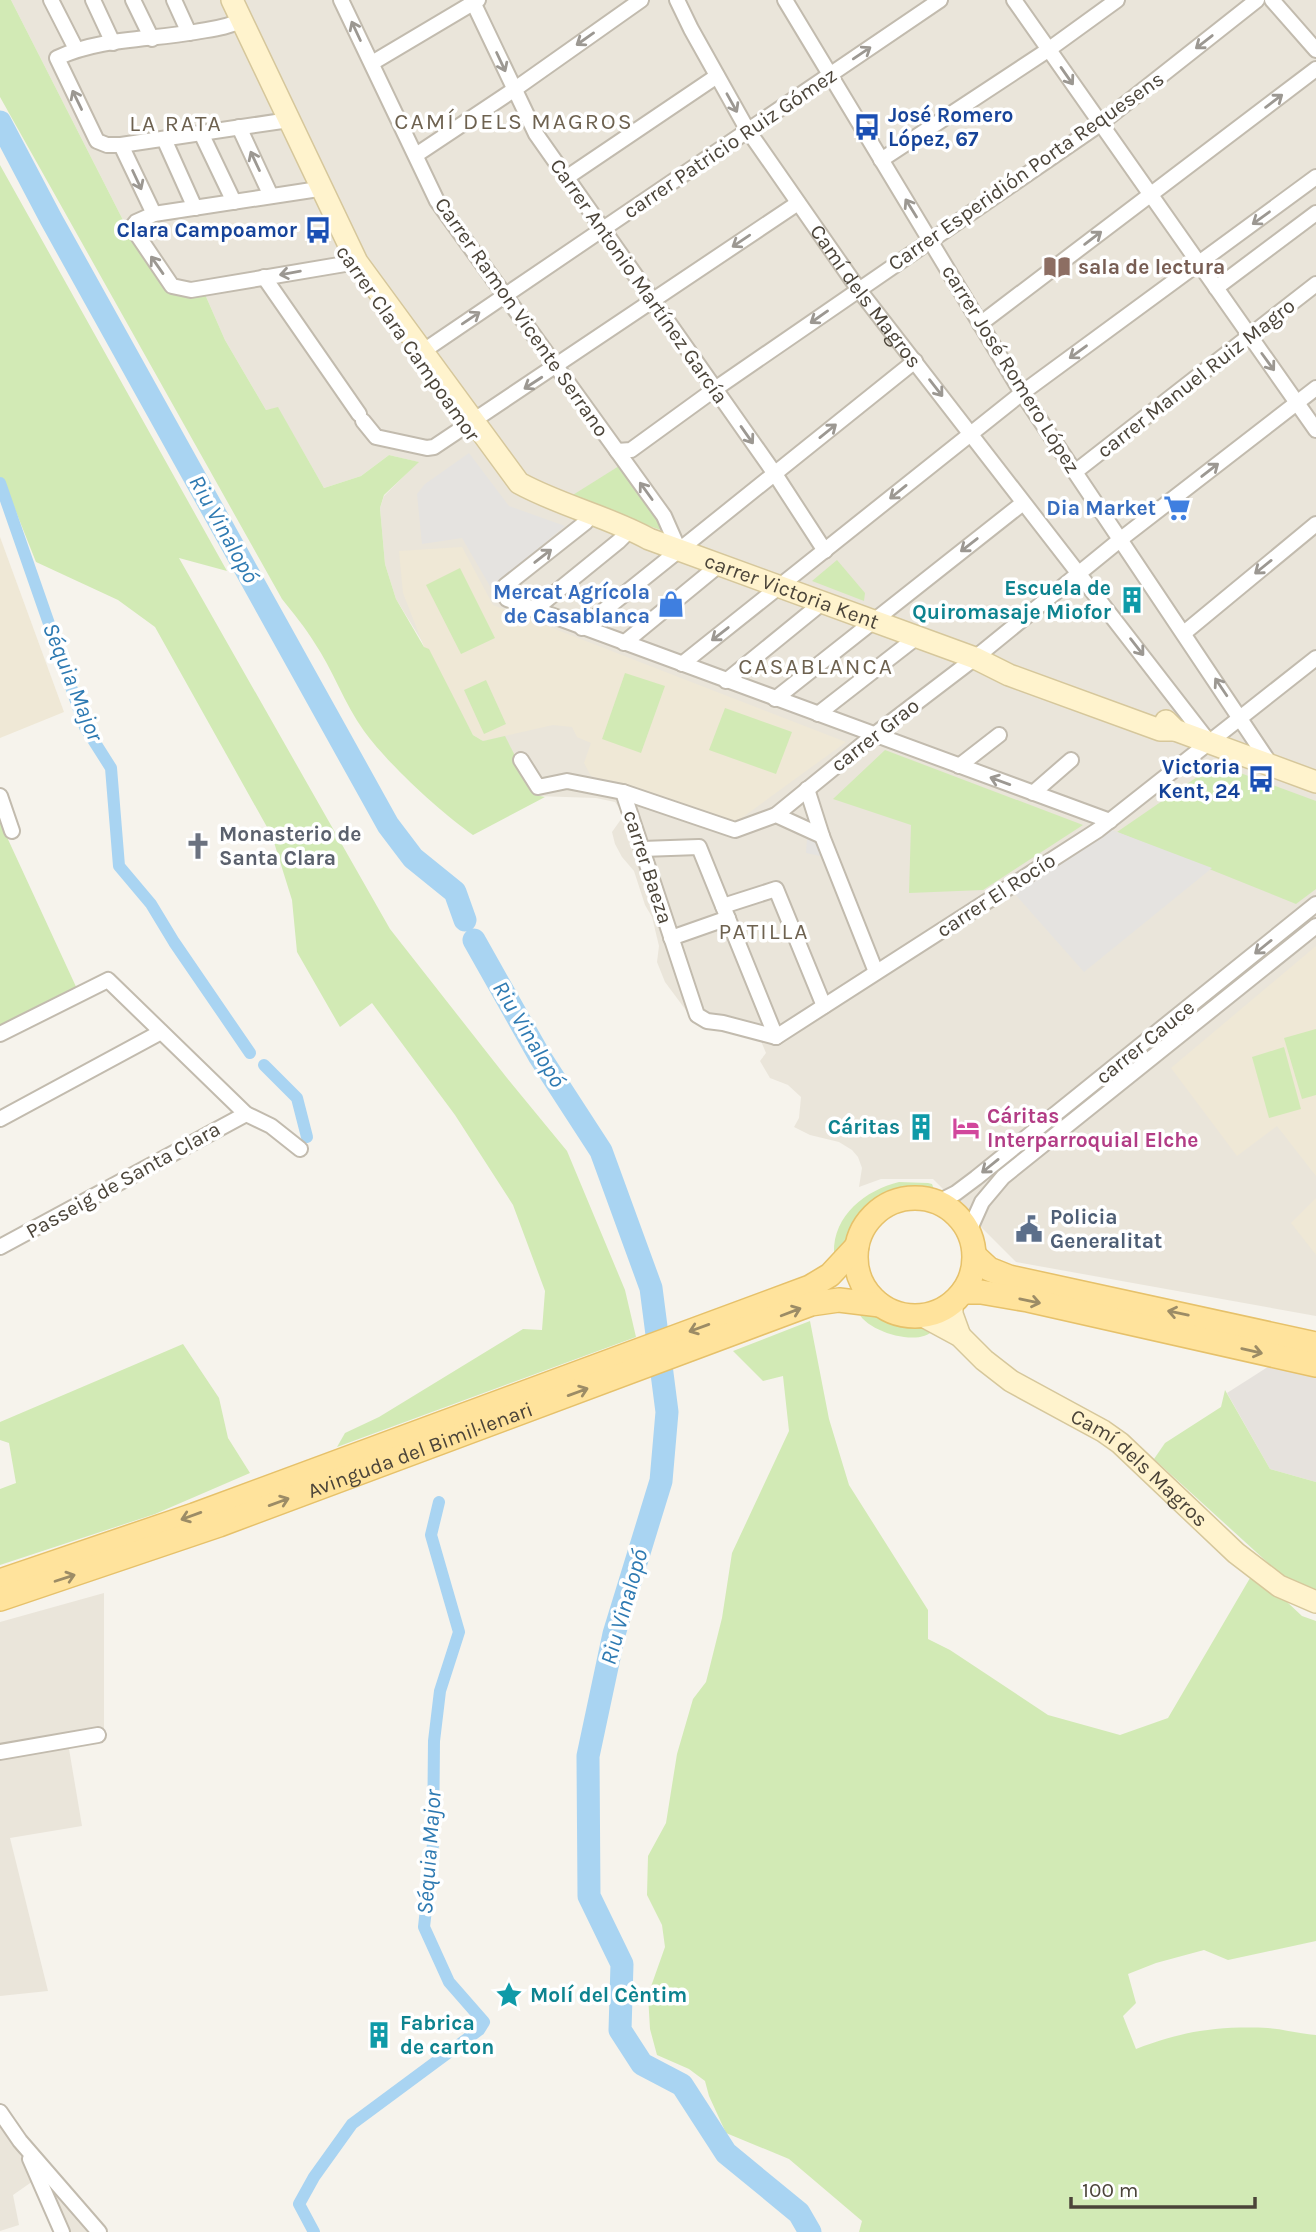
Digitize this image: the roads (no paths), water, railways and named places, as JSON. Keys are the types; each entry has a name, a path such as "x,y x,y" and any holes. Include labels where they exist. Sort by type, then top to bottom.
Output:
{"main road":[{"path":"916,1198 938,1202 953,1211 969,1231 975,1256 972,1275 957,1298 943,1309 923,1316 901,1314 880,1305 867,1292 858,1275 857,1246 868,1221 889,1203 916,1198"},
{"name":"Avinguda del Bimil·lenari","path":"0,1599 141,1553 810,1287 830,1275 857,1246"},
{"path":"975,1256 989,1269 1009,1277 1315,1347"},
{"path":"957,1298 981,1292 1315,1347"},
{"name":"Avinguda del Bimil·lenari","path":"0,1581 811,1304 839,1300 880,1305"}],"street":[{"path":"51,0 76,49"},
{"path":"93,0 113,43"},
{"path":"133,0 152,39"},
{"path":"174,0 190,33"},
{"name":"carrer Clara Campoamor","path":"222,0 238,22"},
{"name":"carrer Clara Campoamor","path":"232,0 238,22 353,262 516,487"},
{"name":"Carrer Ramon Vicente Serrano","path":"341,0 437,201 664,516 679,550"},
{"path":"416,155 641,0"},
{"name":"Camí dels Magros","path":"677,0 747,129 859,290 1209,742"},
{"name":"carrer José Romero López","path":"785,0 1023,393 1271,765"},
{"name":"carrer Patricio Ruiz Gómez","path":"419,354 940,0"},
{"path":"1014,0 1316,430"},
{"path":"881,160 1048,50 1117,0"},
{"name":"Carrer Esperidión Porta Requesens","path":"617,451 631,450 715,389 1100,124 1257,0"},
{"path":"1272,0 1316,50"},
{"path":"372,63 474,1"},
{"name":"Carrer Antonio Martínez García","path":"474,1 536,134 775,474 825,551"},
{"path":"238,22 190,33 76,49 57,58 97,141 107,145 284,120"},
{"path":"980,324 1316,69"},
{"path":"566,178 717,76"},
{"path":"239,127 271,196"},
{"path":"201,133 234,202"},
{"path":"164,139 194,208"},
{"path":"121,145 153,214"},
{"path":"682,664 1023,393 1199,263 1313,185"},
{"path":"316,188 153,214 136,222 132,227 172,286 191,290 353,262"},
{"path":"264,277 376,437 426,448 434,447 798,203"},
{"path":"1216,288 1316,213"},
{"name":"carrer Manuel Ruiz Magro","path":"1076,472 1316,284"},
{"path":"582,628 915,361"},
{"name":"carrer Grao","path":"623,792 735,830 776,815 1121,539 1316,388"},
{"name":"carrer Victoria Kent","path":"516,487 532,502 586,522 627,531"},
{"name":"carrer Victoria Kent","path":"516,487 627,531 975,658 1009,675 1160,730 1169,724 1316,782"},
{"path":"775,699 1023,503"},
{"path":"586,522 508,583 504,593 507,599 1110,821"},
{"path":"1184,632 1316,524"},
{"path":"534,610 627,531"},
{"path":"624,643 719,565"},
{"path":"726,681 823,602"},
{"path":"818,714 917,637"},
{"name":"carrer El Rocío","path":"776,1037 1110,821 1316,658"},
{"path":"1169,724 1175,696"},
{"path":"958,766 999,735"},
{"name":"carrer Baeza","path":"521,760 538,787 568,781 623,792 697,1015 707,1021 776,1037"},
{"path":"1032,793 1071,760"},
{"path":"807,789 822,836 876,972"},
{"path":"0,796 12,831"},
{"path":"776,815 822,836"},
{"path":"642,849 699,847 776,1037"},
{"path":"671,938 776,889 824,1006"},
{"name":"carrer Cauce","path":"938,1202 976,1178 1316,904"},
{"name":"carrer Cauce","path":"969,1231 982,1202 1003,1177 1316,926"},
{"path":"0,1034 108,979 246,1114 271,1126 300,1150"},
{"path":"0,1119 161,1032"},
{"name":"Passeig de Santa Clara","path":"0,1247 246,1114"},
{"path":"957,1298 952,1314 960,1336"},
{"name":"Camí dels Magros","path":"923,1316 960,1336 984,1360 1011,1381 1120,1443 1236,1553 1279,1586 1316,1602"},
{"path":"0,1752 98,1735"},
{"path":"0,2112 26,2148 99,2232"},
{"path":"26,2148 62,2232"}],"waterway":[{"name":"Riu Vinalopó","path":"0,122 51,219 388,825 413,858 455,892 465,920"},
{"name":"Séquia Major","path":"0,483 85,727 111,768 119,866 151,904 250,1053"},
{"name":"Riu Vinalopó","path":"474,940 540,1057 601,1151 651,1288 667,1412 661,1481 614,1634 588,1756 589,1896 622,1964 620,2030 642,2064 682,2085 726,2153 799,2213 810,2232"},
{"name":"Séquia Major","path":"264,1065 297,1098 307,1137"},
{"name":"Séquia Major","path":"314,2232 299,2204 314,2177 352,2124 479,2030 484,2022 449,1982 424,1927 433,1844 434,1741 440,1691 459,1632 431,1535 439,1502"}],"place":[{"name":"José Romero López, 67","path":"867,127"},
{"name":"Clara Campoamor","path":"318,230"},
{"name":"sala de lectura","path":"1057,267"},
{"name":"Dia Market","path":"1177,508"},
{"name":"Escuela de Quiromasaje Miofor","path":"1132,600"},
{"name":"Mercat Agrícola de Casablanca","path":"671,604"},
{"name":"Victoria Kent, 24","path":"1261,779"},
{"name":"Monasterio de Santa Clara","path":"198,846"},
{"name":"Cáritas","path":"921,1127"},
{"name":"Cáritas Interparroquial Elche","path":"966,1128"},
{"name":"Policia Generalitat","path":"1029,1229"},
{"name":"Molí del Cèntim","path":"509,1995"},
{"name":"Fabrica de carton","path":"379,2035"}],"district":[{"name":"CAMÍ DELS MAGROS","path":"514,121"},
{"name":"LA RATA","path":"176,123"},
{"name":"CASABLANCA","path":"816,666"},
{"name":"PATILLA","path":"764,931"}]}
